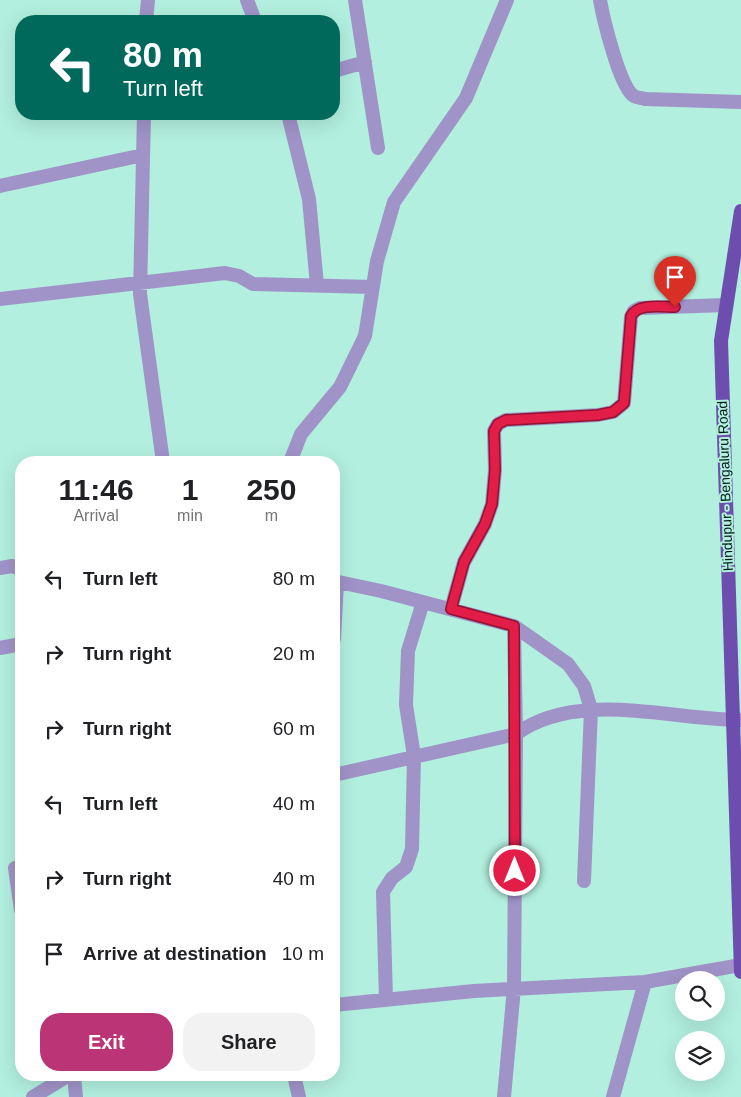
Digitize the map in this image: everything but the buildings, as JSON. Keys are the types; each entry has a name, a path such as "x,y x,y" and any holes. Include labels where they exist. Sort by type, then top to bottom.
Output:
{"main road":[{"name":"Hindupur - Bengaluru Road","path":"741,211 721,341 737,720 741,968"}],"street":[{"path":"147,15 148,0"},
{"path":"247,0 253,15"},
{"path":"355,0 378,148"},
{"path":"292,456 301,434 340,387 365,336 377,261 394,202 466,98 507,0"},
{"path":"600,0 605,26 625,86 633,96 645,99 741,102"},
{"path":"340,69 365,62"},
{"path":"144,120 140,284 161,456"},
{"path":"289,120 309,199 317,285"},
{"path":"0,186 143,155"},
{"path":"0,299 225,273 239,276 253,284 373,287"},
{"path":"451,609 464,562 485,524 492,504 495,470 494,431 498,424 506,420 598,415 613,412 624,403 631,316 634,311 640,308 726,305"},
{"path":"0,568 15,567"},
{"path":"340,583 423,602 514,626 568,664 584,686 591,708 584,881"},
{"path":"386,1000 383,892 392,878 406,867 412,849 414,756 406,706 408,651 423,602"},
{"path":"504,1097 514,988 516,734 514,626"},
{"path":"0,648 15,645"},
{"path":"340,774 516,734 530,724 591,708 737,720"},
{"path":"340,1004 514,988 645,982 741,968"},
{"path":"613,1097 645,982"},
{"path":"33,1097 49,1081"},
{"path":"75,1081 76,1097"},
{"path":"295,1081 299,1097"}],"route":[{"path":"515,871 516,734 514,626 451,609 464,562 485,524 492,504 495,470 494,431 498,424 506,420 598,415 613,412 624,403 631,316 634,311 640,308 675,307"}]}
